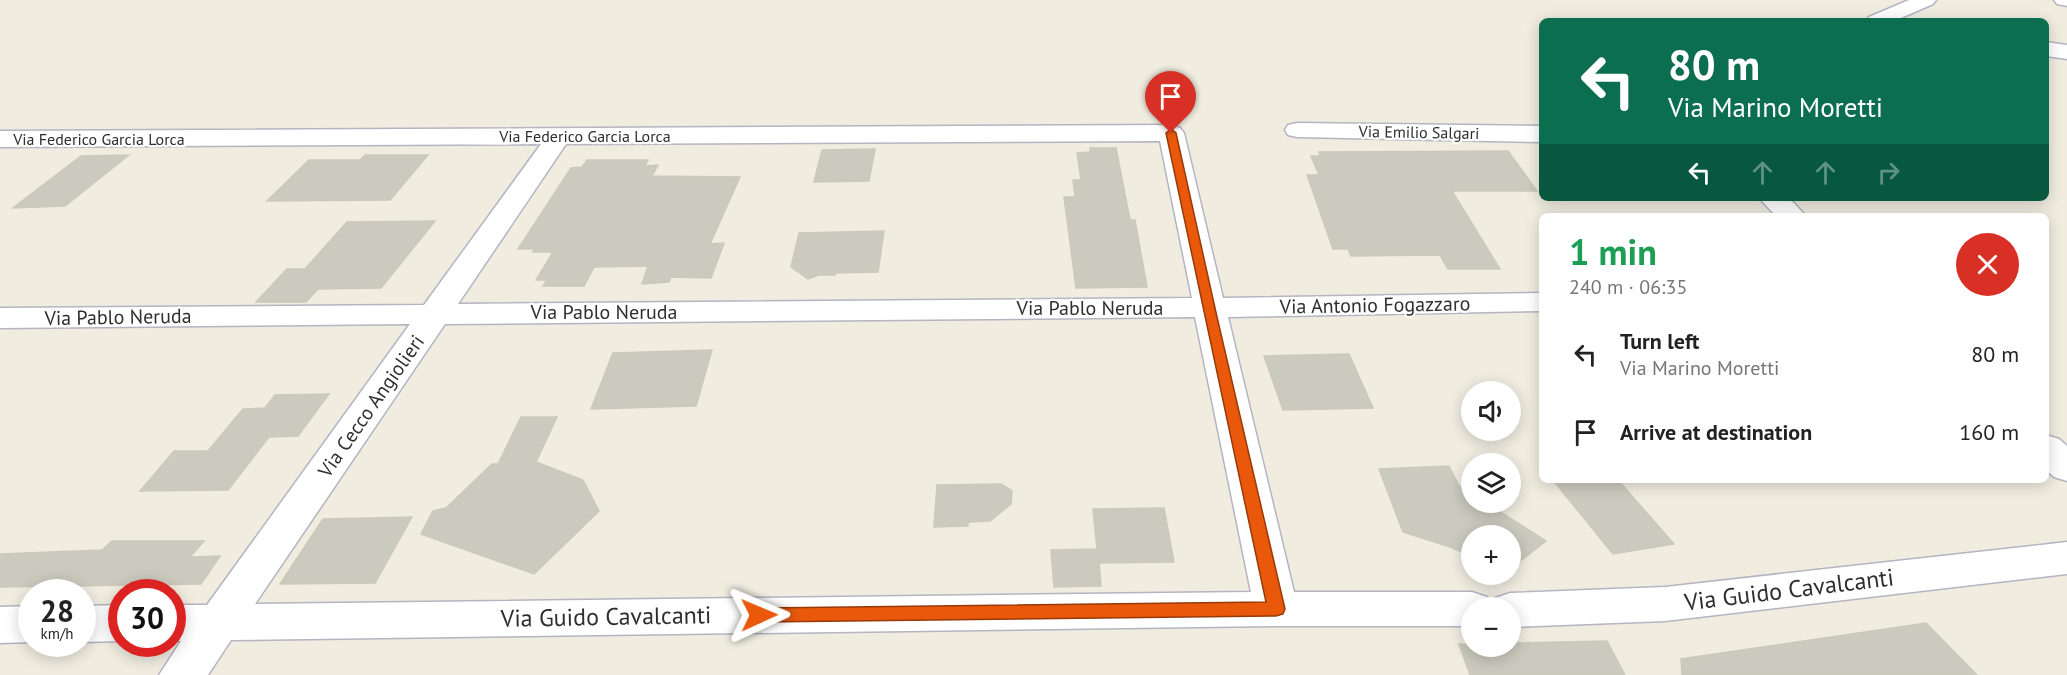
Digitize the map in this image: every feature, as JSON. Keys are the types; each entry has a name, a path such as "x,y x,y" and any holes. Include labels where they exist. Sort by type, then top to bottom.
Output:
{"street":[{"path":"1886,18 1926,0"},
{"path":"2049,49 2067,52"},
{"name":"Via Emilio Salgari","path":"1297,130 1539,134"},
{"name":"Via Federico Garcia Lorca","path":"0,139 1171,133 1208,307"},
{"name":"Via Cecco Angiolieri","path":"183,675 559,136"},
{"path":"1776,201 1789,213"},
{"name":"Via Antonio Fogazzaro","path":"1208,307 1539,302"},
{"path":"1208,307 1276,609"},
{"name":"Via Pablo Neruda","path":"0,318 1208,307"},
{"path":"2049,451 2067,468"},
{"name":"Via Guido Cavalcanti","path":"1521,610 1665,604 2067,558"},
{"name":"Via Guido Cavalcanti","path":"186,623 1276,609 1461,609"},
{"path":"0,625 18,624"}],"building":[{"path":"1090,148 1116,148 1130,220 1135,220 1147,287 1076,288 1064,197 1075,197 1073,180 1081,180 1077,153 1090,152"},
{"path":"875,149 869,181 814,182 822,150"},
{"path":"1508,151 1537,191 1452,191 1500,269 1448,269 1440,255 1351,256 1348,249 1333,249 1307,175 1319,175 1311,156 1320,156 1319,152"},
{"path":"129,155 65,206 13,208 81,156"},
{"path":"365,155 428,155 390,200 267,201 309,160 360,160"},
{"path":"587,160 648,160 645,166 658,165 652,176 740,177 710,244 724,243 711,278 671,277 669,282 642,284 648,266 594,267 584,286 543,286 547,280 536,280 553,252 518,249 571,168 582,167"},
{"path":"435,221 381,288 318,289 306,302 256,302 287,269 305,269 347,222"},
{"path":"884,231 878,272 835,273 835,275 819,275 808,279 791,267 799,233"},
{"path":"712,350 696,406 591,409 613,353"},
{"path":"1349,354 1373,408 1283,410 1264,356"},
{"path":"329,394 298,436 269,437 228,490 140,491 174,451 208,451 243,409 265,408 275,395"},
{"path":"521,417 557,417 536,462 583,480 599,511 534,574 421,534 433,511 446,508 492,464 498,464"},
{"path":"1449,466 1461,487 1461,513 1502,513 1521,525 1461,525 1461,552 1403,532 1379,469"},
{"path":"1555,483 1621,483 1674,544 1613,554"},
{"path":"1001,484 1012,491 1011,504 990,521 968,522 968,526 934,527 937,485"},
{"path":"1164,508 1174,562 1099,563 1101,586 1054,587 1051,550 1097,549 1093,509"},
{"path":"412,517 375,583 280,584 323,519"},
{"path":"1521,525 1546,541 1521,560"},
{"path":"112,541 204,541 190,557 220,556 201,584 186,584 186,579 108,579 108,585 96,586 96,579 18,579 18,587 0,587 0,554 102,550"},
{"path":"1926,623 1977,675 1682,675 1681,659"},
{"path":"1607,641 1625,675 1470,675 1464,657 1521,657 1521,643"}],"route":[{"path":"759,615 1276,609 1171,133"}]}
